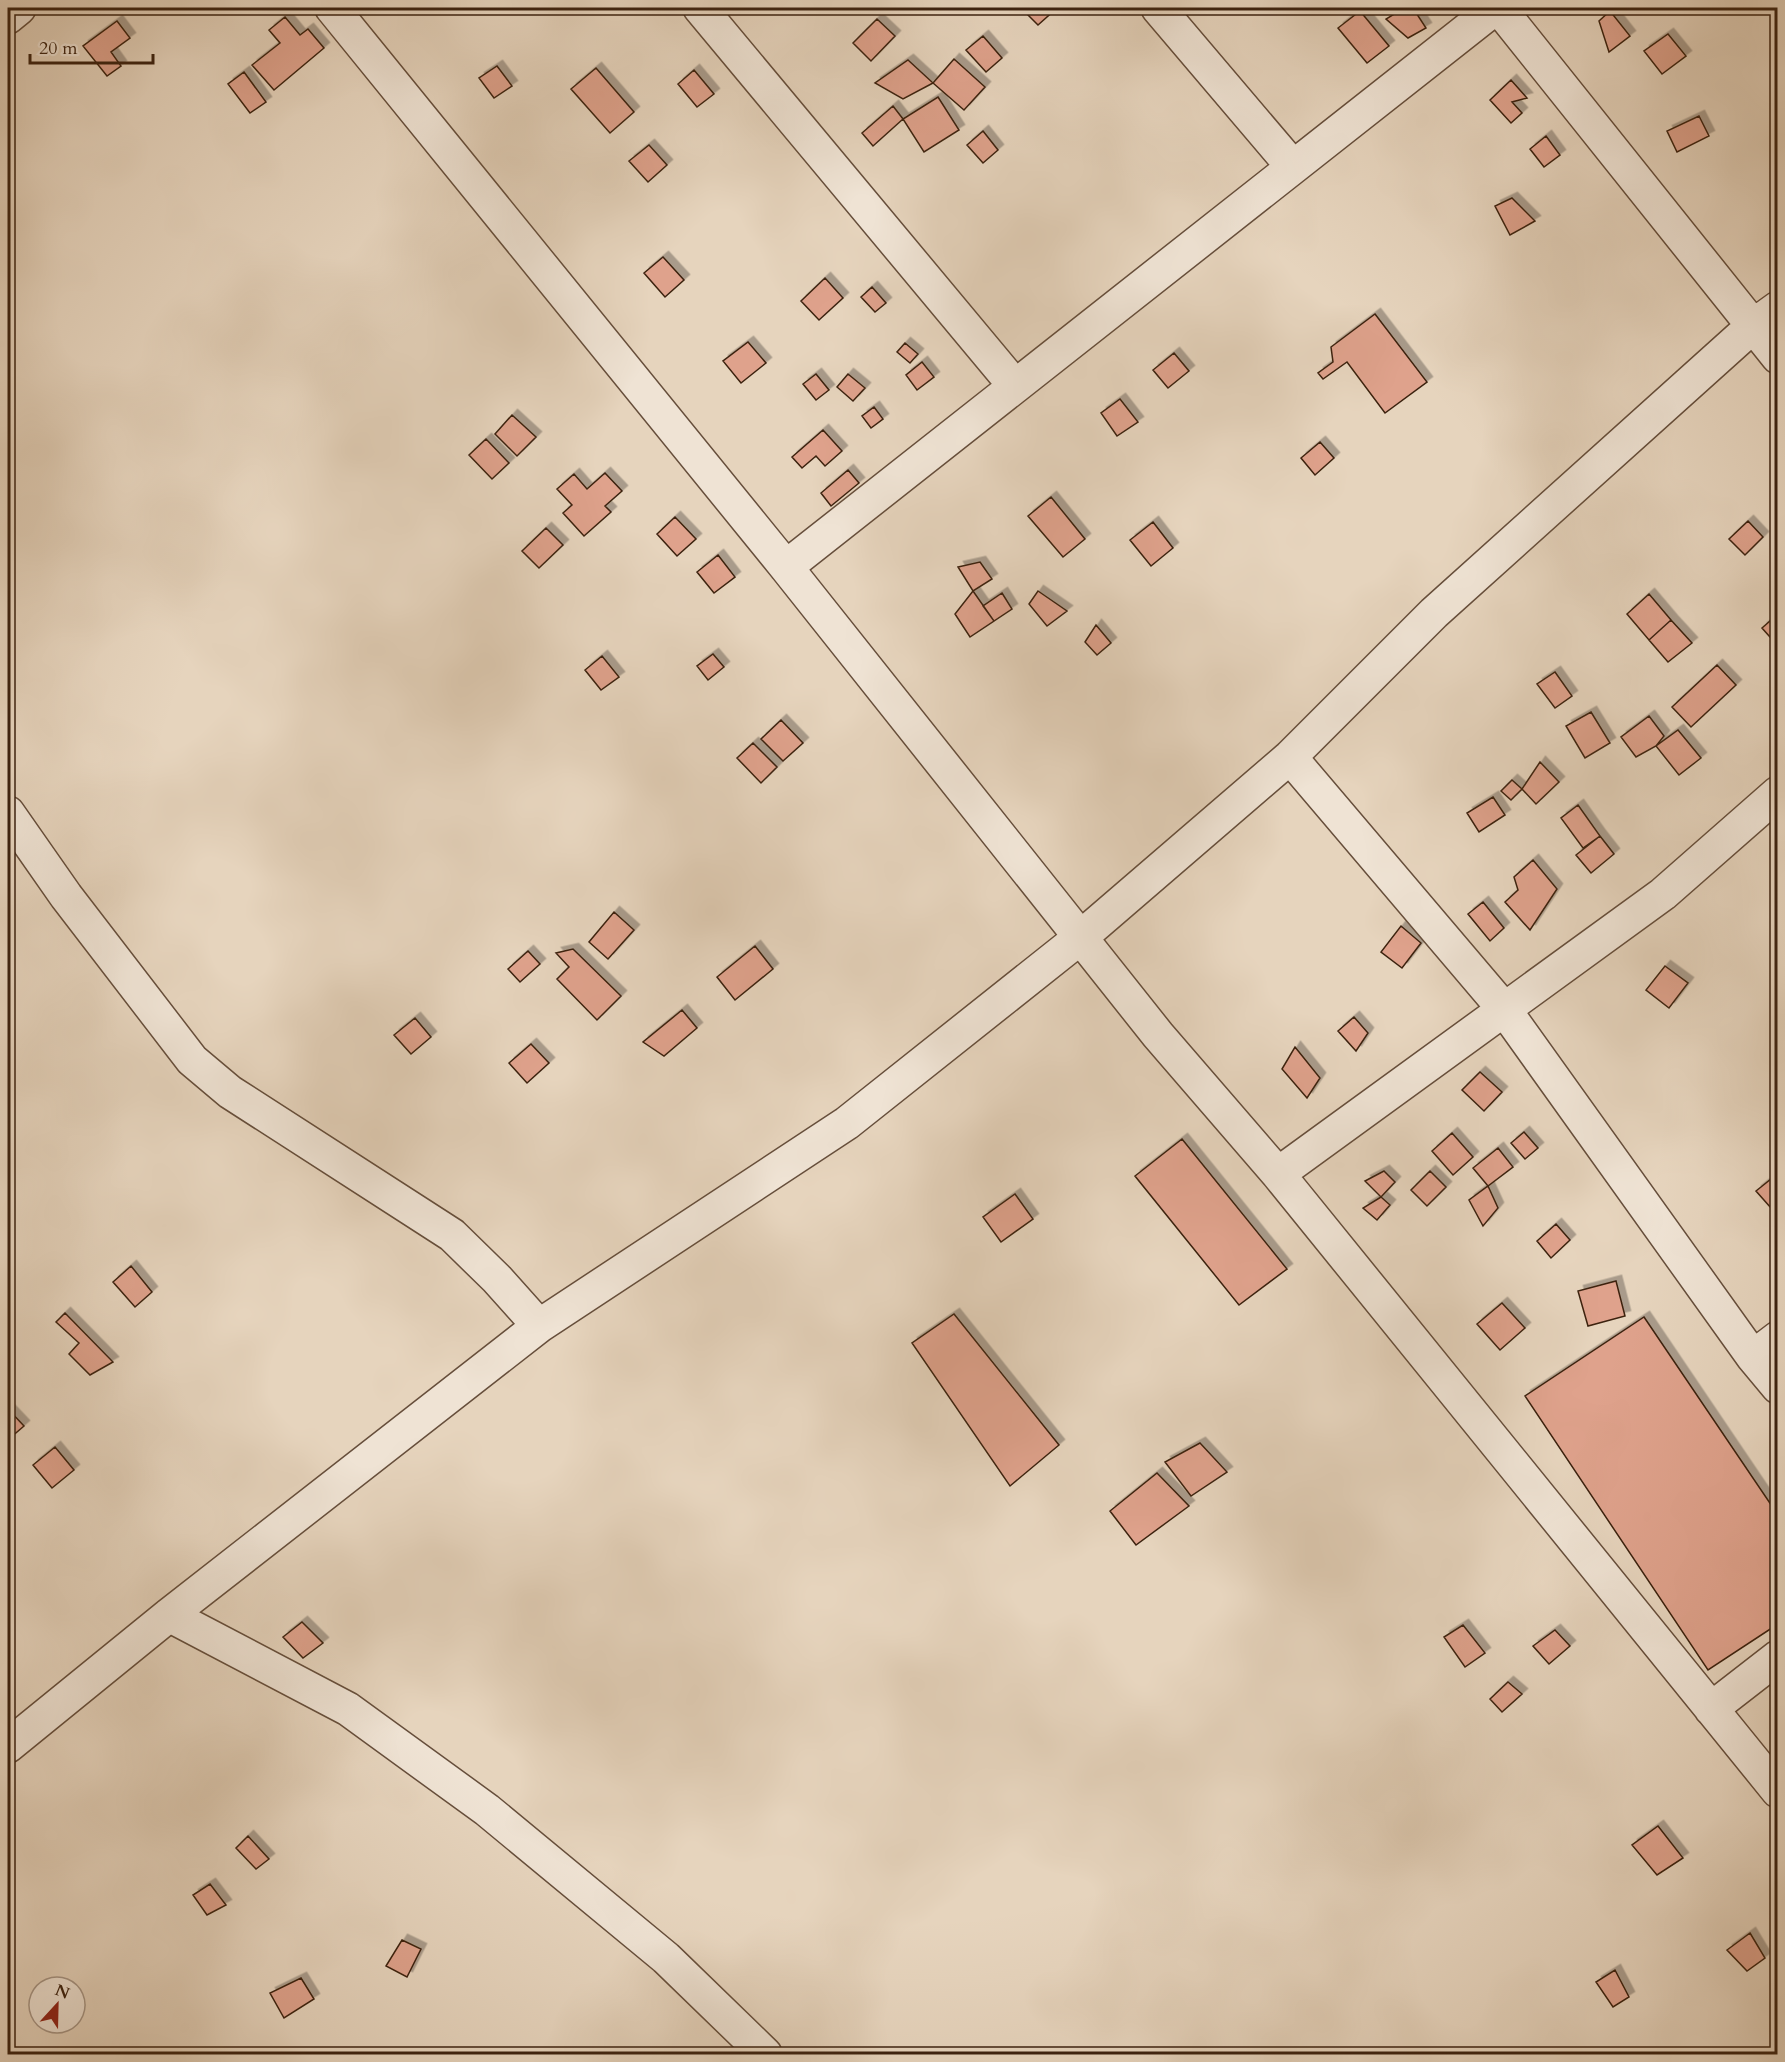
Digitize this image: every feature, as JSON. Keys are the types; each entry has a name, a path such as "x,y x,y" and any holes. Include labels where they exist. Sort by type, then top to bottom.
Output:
{"street":[{"path":"8,17 19,8"},
{"path":"332,8 786,567 1158,1035 1278,1174 1778,1791"},
{"path":"700,8 1015,386"},
{"path":"1158,8 1293,168"},
{"path":"786,567 1497,8 1765,317 1778,357"},
{"path":"8,1746 168,1615 539,1326 847,1123 1081,937 1290,757 1434,613 1765,317"},
{"path":"1290,757 1504,1009 1765,1347 1778,1387"},
{"path":"1278,1174 1663,894 1778,793"},
{"path":"8,813 66,896 192,1060 230,1092 452,1235 497,1279 539,1326"},
{"path":"168,1615 348,1709 487,1810 666,1958 765,2055"},
{"path":"1712,1709 1778,1657"}],"building":[{"path":"1021,8 1057,8 1038,25"},
{"path":"1404,8 1413,8 1426,28 1408,38 1386,19"},
{"path":"1360,11 1389,46 1367,63 1338,28"},
{"path":"1610,11 1630,36 1609,52 1599,21"},
{"path":"285,17 300,35 308,29 324,48 274,90 252,65 280,43 269,30"},
{"path":"877,19 895,36 871,61 853,43"},
{"path":"117,21 130,38 111,52 121,66 107,76 83,46"},
{"path":"1668,34 1686,56 1662,74 1644,51"},
{"path":"983,36 1002,58 986,72 966,50"},
{"path":"954,59 985,87 964,110 933,83"},
{"path":"908,60 933,83 903,99 875,83"},
{"path":"497,66 512,86 494,98 479,78"},
{"path":"596,68 634,112 610,133 571,89"},
{"path":"694,70 714,94 697,107 678,84"},
{"path":"244,72 266,102 250,113 228,84"},
{"path":"1511,80 1527,98 1512,102 1522,113 1511,123 1490,100"},
{"path":"938,97 959,130 924,152 903,119"},
{"path":"893,106 903,119 873,146 862,133"},
{"path":"1699,116 1709,136 1677,152 1667,131"},
{"path":"983,131 998,150 983,163 967,145"},
{"path":"1546,136 1560,155 1544,167 1530,149"},
{"path":"649,145 667,165 648,182 629,161"},
{"path":"1512,198 1535,221 1510,235 1495,206"},
{"path":"663,257 684,280 665,297 644,273"},
{"path":"825,278 843,298 819,320 801,301"},
{"path":"872,287 886,303 875,312 861,297"},
{"path":"1375,314 1427,382 1385,413 1347,362 1323,379 1318,373 1333,362 1331,347"},
{"path":"748,342 766,363 741,383 723,361"},
{"path":"905,343 918,354 910,363 897,352"},
{"path":"1174,353 1189,371 1168,388 1153,370"},
{"path":"922,362 934,377 917,390 906,375"},
{"path":"816,374 829,390 816,400 803,384"},
{"path":"848,374 865,388 853,401 837,387"},
{"path":"1120,399 1138,422 1117,436 1101,413"},
{"path":"874,407 883,419 871,428 862,416"},
{"path":"512,415 536,437 517,456 495,434"},
{"path":"823,430 842,451 825,466 816,456 802,468 792,457"},
{"path":"486,439 509,463 492,479 469,455"},
{"path":"1320,442 1334,458 1315,475 1301,458"},
{"path":"848,470 859,483 831,506 821,493"},
{"path":"605,473 622,491 605,506 611,512 584,536 563,513 572,505 557,489 574,474 587,489"},
{"path":"1051,497 1085,539 1063,557 1028,516"},
{"path":"675,517 696,539 677,556 657,534"},
{"path":"1748,521 1763,537 1745,555 1729,539"},
{"path":"1153,522 1173,548 1151,566 1130,540"},
{"path":"546,528 563,545 539,568 522,551"},
{"path":"718,555 735,577 714,593 697,572"},
{"path":"980,562 992,579 973,591 958,567"},
{"path":"973,591 994,621 970,637 955,614"},
{"path":"1038,591 1067,611 1047,626 1029,604"},
{"path":"1002,593 1012,609 994,621 983,606"},
{"path":"1649,594 1671,620 1649,640 1627,614"},
{"path":"1778,614 1778,646 1762,628"},
{"path":"1671,620 1692,643 1668,662 1649,640"},
{"path":"1096,625 1111,643 1097,655 1085,642"},
{"path":"713,654 724,667 708,680 697,666"},
{"path":"602,656 619,677 601,690 585,670"},
{"path":"1717,665 1736,685 1691,727 1672,707"},
{"path":"1555,672 1572,696 1555,708 1537,684"},
{"path":"1591,712 1610,743 1585,758 1566,726"},
{"path":"1649,716 1664,736 1656,746 1636,757 1621,737"},
{"path":"781,720 803,743 783,761 761,739"},
{"path":"1678,730 1701,758 1679,775 1656,746"},
{"path":"753,743 777,767 761,783 737,758"},
{"path":"1540,762 1559,782 1536,804 1522,789"},
{"path":"1512,780 1522,789 1511,800 1501,791"},
{"path":"1493,797 1505,815 1479,832 1467,813"},
{"path":"1578,805 1600,836 1583,848 1561,818"},
{"path":"1600,836 1614,854 1591,873 1576,855"},
{"path":"1533,860 1557,889 1530,930 1505,902 1518,890 1514,877"},
{"path":"1483,902 1504,928 1490,941 1468,914"},
{"path":"614,912 634,930 608,959 589,942"},
{"path":"1401,926 1421,943 1402,968 1381,952"},
{"path":"755,946 773,969 735,1000 717,977"},
{"path":"573,949 621,996 597,1020 557,979 569,967 556,953"},
{"path":"528,951 540,964 520,982 508,969"},
{"path":"1665,966 1688,983 1669,1008 1646,990"},
{"path":"682,1010 697,1028 664,1056 643,1042"},
{"path":"1354,1017 1368,1033 1356,1051 1338,1031"},
{"path":"415,1018 431,1037 411,1054 394,1035"},
{"path":"531,1044 549,1063 527,1083 509,1063"},
{"path":"1295,1047 1320,1078 1307,1098 1282,1069"},
{"path":"1480,1072 1502,1092 1484,1111 1462,1090"},
{"path":"1524,1132 1538,1148 1525,1159 1511,1143"},
{"path":"1452,1133 1473,1157 1453,1175 1432,1151"},
{"path":"1182,1139 1287,1269 1239,1305 1135,1176"},
{"path":"1498,1148 1513,1167 1488,1186 1473,1168"},
{"path":"1384,1171 1395,1182 1381,1197 1365,1181"},
{"path":"1430,1171 1446,1187 1427,1206 1411,1190"},
{"path":"1776,1175 1778,1203 1771,1208 1756,1191"},
{"path":"1488,1186 1498,1208 1483,1226 1469,1200"},
{"path":"1015,1194 1033,1219 1001,1242 983,1217"},
{"path":"1381,1197 1390,1205 1377,1220 1363,1208"},
{"path":"1556,1224 1570,1240 1551,1258 1537,1241"},
{"path":"131,1266 152,1292 135,1307 113,1282"},
{"path":"1616,1281 1625,1316 1588,1326 1578,1291"},
{"path":"1502,1303 1525,1328 1500,1350 1477,1324"},
{"path":"65,1313 113,1362 90,1375 69,1354 79,1343 56,1322"},
{"path":"954,1314 1059,1445 1010,1486 912,1343"},
{"path":"1644,1317 1778,1515 1778,1624 1708,1670 1525,1396"},
{"path":"8,1409 24,1426 10,1438 8,1436"},
{"path":"1200,1443 1227,1472 1191,1496 1165,1462"},
{"path":"55,1447 74,1470 52,1488 33,1465"},
{"path":"1157,1473 1189,1506 1136,1545 1110,1511"},
{"path":"302,1622 323,1643 303,1658 283,1637"},
{"path":"1463,1625 1485,1653 1465,1667 1444,1637"},
{"path":"1555,1630 1570,1646 1549,1664 1533,1646"},
{"path":"1508,1682 1522,1694 1502,1712 1490,1699"},
{"path":"1658,1826 1683,1858 1657,1875 1632,1845"},
{"path":"248,1836 269,1859 256,1869 236,1848"},
{"path":"210,1884 226,1905 207,1915 193,1895"},
{"path":"1750,1933 1765,1958 1747,1971 1727,1950"},
{"path":"402,1940 421,1949 407,1977 386,1966"},
{"path":"1615,1970 1629,1997 1613,2007 1596,1982"},
{"path":"301,1978 314,1999 284,2018 270,1993"}]}
